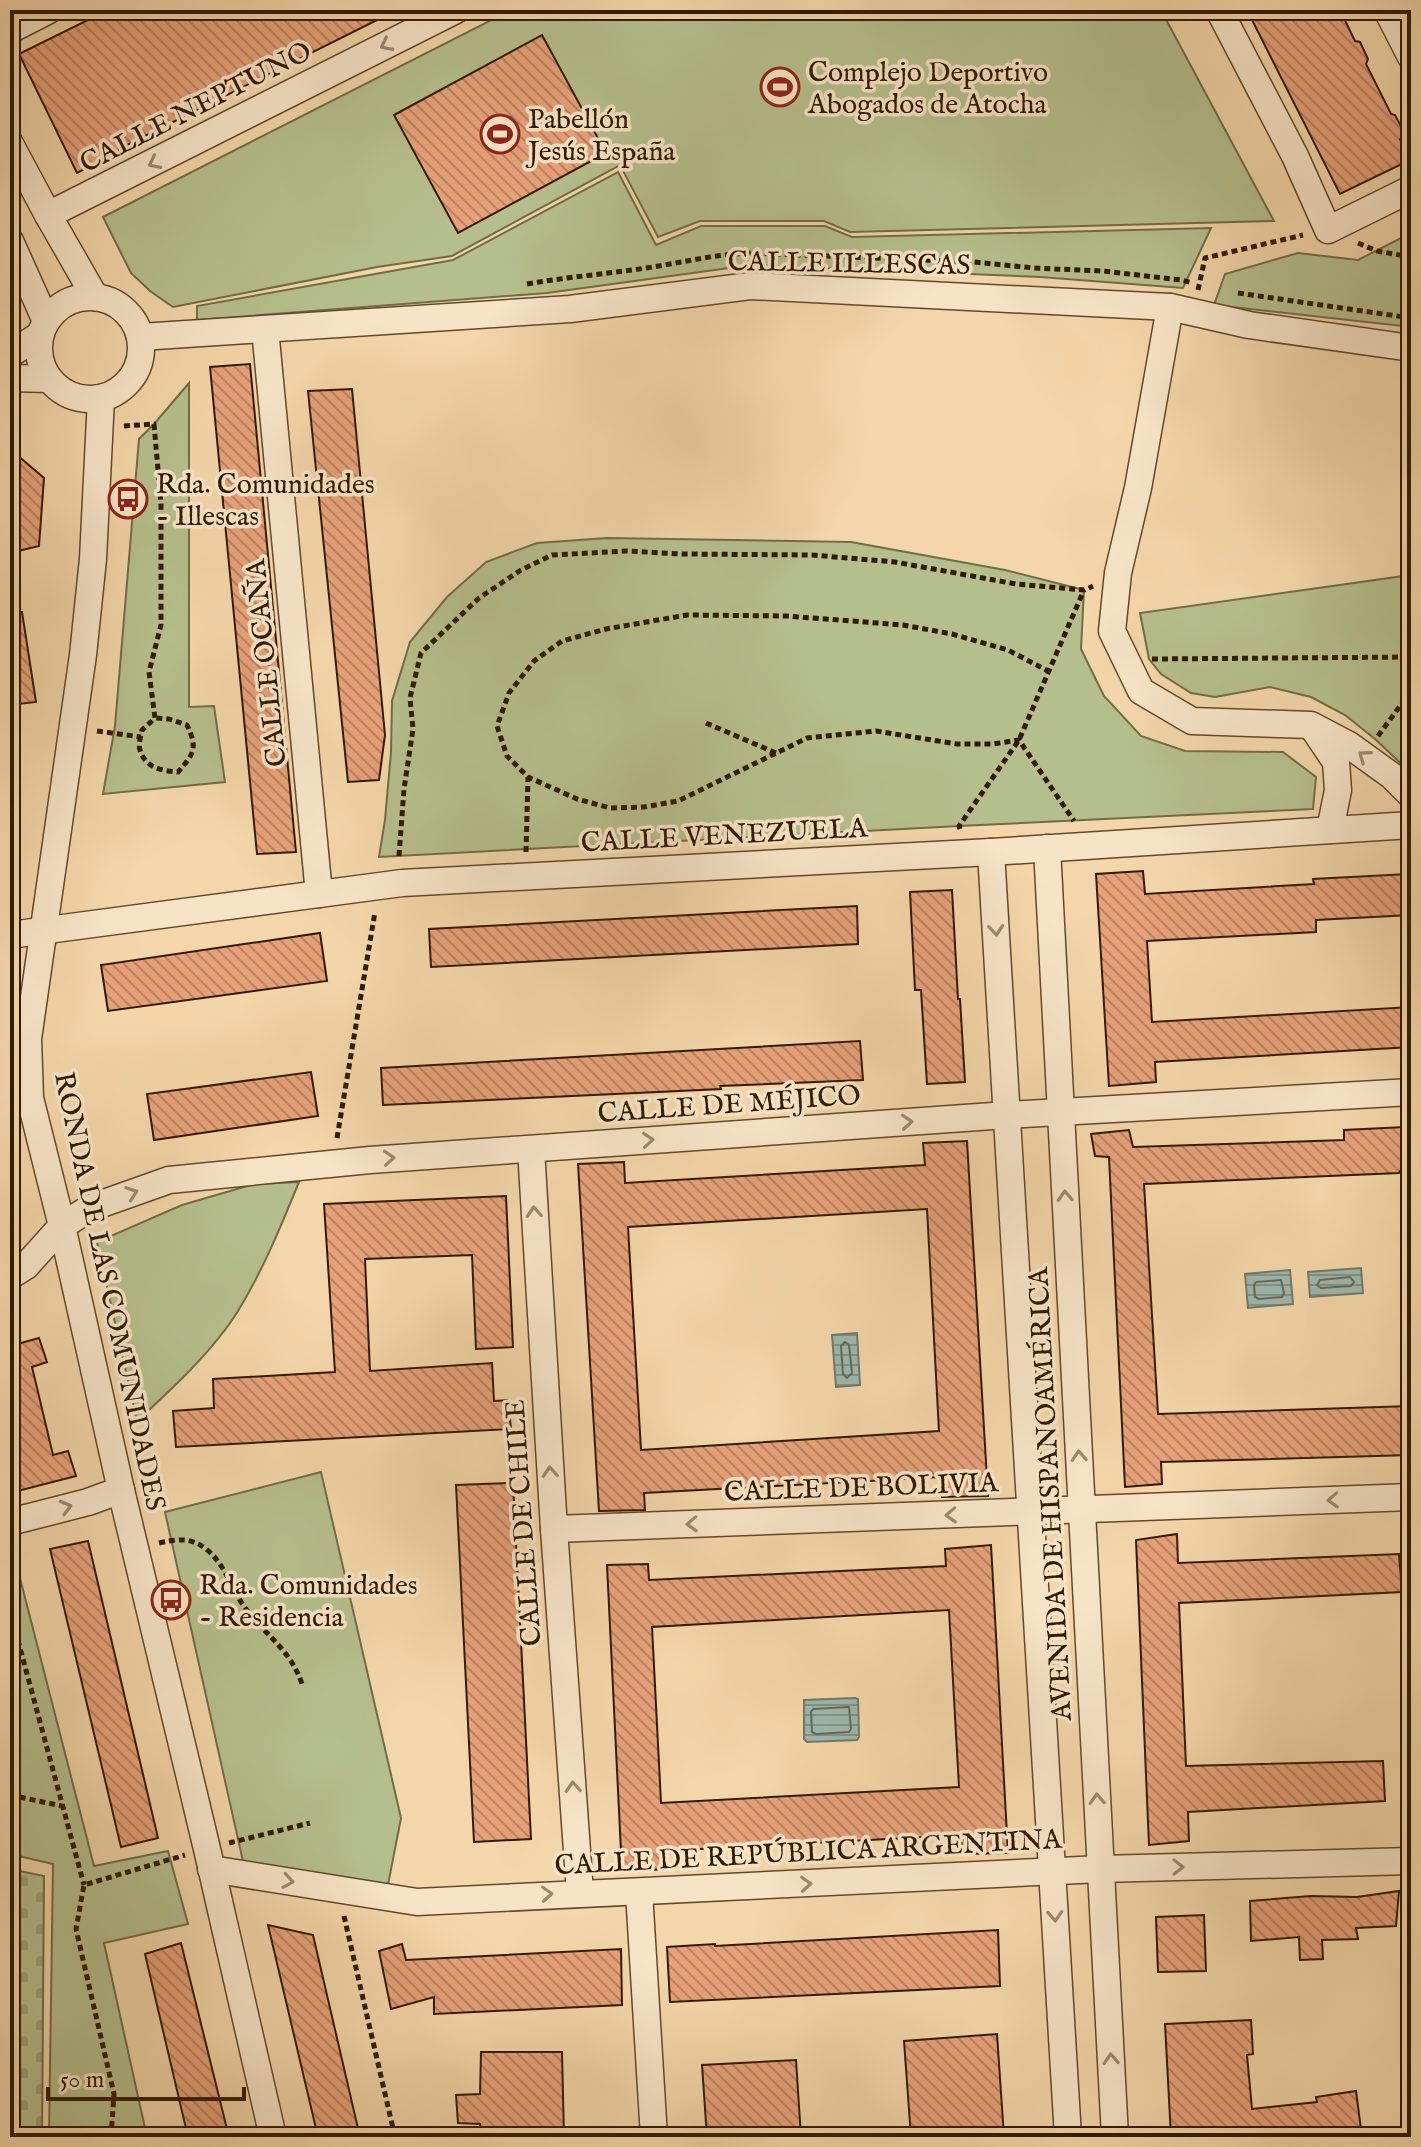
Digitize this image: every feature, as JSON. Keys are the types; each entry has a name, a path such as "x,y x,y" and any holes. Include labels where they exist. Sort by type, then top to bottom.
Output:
{"street":[{"path":"10,30 49,10"},
{"name":"CALLE NEPTUNO","path":"48,215 456,10"},
{"path":"1219,10 1295,156 1328,230 1411,189"},
{"path":"1387,10 1410,52"},
{"path":"10,144 95,297"},
{"path":"10,241 43,328 39,357 49,379 73,397 101,398 120,390 133,376 141,357 140,337 133,320 120,306 95,297 66,302 52,313 43,328 10,354"},
{"name":"CALLE ILLESCAS","path":"140,337 570,309 750,286 1182,310 1249,325 1411,348"},
{"path":"1182,310 1118,573 1112,631 1141,691 1192,721 1311,725 1349,745 1392,776 1411,795"},
{"name":"CALLE OCAÑA","path":"265,329 319,894"},
{"path":"10,378 49,379"},
{"name":"RONDA DE LAS COMUNIDADES","path":"101,398 93,559 83,655 28,1039 30,1098 273,2137"},
{"path":"1311,725 1336,762 1338,790 1330,830"},
{"name":"CALLE VENEZUELA","path":"10,935 418,882 991,852 1411,825"},
{"name":"AVENIDA DE HISPANOAMÉRICA","path":"1047,848 1115,2137"},
{"name":"AVENIDA DE HISPANOAMÉRICA","path":"991,852 1068,2137"},
{"name":"CALLE DE MÉJICO","path":"10,1276 26,1266 62,1226 90,1208 169,1180 333,1163 1007,1115 1411,1092"},
{"name":"CALLE DE CHILE","path":"531,1149 580,1893"},
{"path":"10,1522 121,1490"},
{"name":"CALLE DE BOLIVIA","path":"554,1529 1411,1497"},
{"name":"CALLE DE REPÚBLICA ARGENTINA","path":"209,1859 338,1889 417,1902 1052,1871 1411,1861"},
{"path":"639,1892 654,2137"}],"path":[{"path":"1182,310 1205,258 1328,230 1377,251 1411,257"},
{"path":"99,428 154,424 161,504 161,625 149,672 155,718"},
{"path":"399,856 413,729 410,698 421,653 479,598 521,570 552,555 627,551 812,555 895,562 1016,584 1084,590 1019,740 959,826"},
{"path":"1019,740 957,744 876,731 807,738 678,801 644,807 610,808 577,799 528,777 507,756 497,726 509,693 534,661 562,641 606,629 687,615 787,616 903,625 952,634 1008,650 1050,672"},
{"path":"1126,660 1411,657"},
{"path":"1375,739 1411,691"},
{"path":"155,718 187,725 194,741 191,758 178,772 160,771 148,763 139,749 142,730 155,718"},
{"path":"706,723 777,753"},
{"path":"72,727 141,737"},
{"path":"1019,740 1074,820"},
{"path":"526,843 528,777"},
{"path":"333,1163 379,886"},
{"path":"135,1548 175,1539 190,1540 207,1549 222,1565 239,1600 255,1621 288,1654 302,1684"},
{"path":"10,1611 84,1885 76,1929 114,2094 111,2137"},
{"path":"10,1795 62,1806"},
{"path":"84,1885 209,1859 310,1823"},
{"path":"338,1889 395,2137"}],"green space":[{"name":"Complejo Deportivo Abogados de Atocha","path":"511,10 1161,10 1274,221 850,232 824,221 700,221 658,237 620,165 452,256 377,267 173,307 131,273 103,217"},
{"path":"618,172 656,245 701,226 825,226 852,237 1211,228 1183,288 1040,277 751,265 547,293 197,320 197,306 453,260"},
{"path":"1411,233 1411,327 1214,305 1225,274 1298,253 1358,260"},
{"path":"189,383 189,707 214,706 225,782 103,794 115,726 139,439"},
{"path":"607,538 851,542 1005,570 1084,590 1081,649 1104,696 1141,736 1185,751 1283,752 1316,777 1313,809 379,857 391,752 392,701 410,642 447,597 486,562 537,543"},
{"path":"1411,575 1411,773 1345,715 1311,697 1270,687 1215,697 1191,693 1161,674 1149,659 1140,613"},
{"path":"299,1182 264,1264 228,1326 191,1369 137,1421 97,1242 182,1205 254,1184"},
{"path":"321,1472 401,1818 387,1890 244,1866 165,1512"},
{"path":"10,1547 94,1866 168,1851 188,1924 104,1943 147,2137 49,2137 53,1864 10,1854"},
{"path":"10,1869 44,1876 42,2137 10,2137"}],"water":[{"path":"1361,1268 1363,1293 1310,1297 1308,1272"},
{"path":"1290,1270 1293,1304 1248,1308 1245,1274"},
{"path":"857,1333 860,1385 836,1387 832,1335"},
{"path":"858,1699 857,1740 807,1742 804,1739 804,1700"}],"building":[{"path":"108,10 397,10 77,173 19,54"},
{"path":"1247,10 1340,10 1355,41 1360,42 1368,59 1366,64 1391,114 1395,115 1406,136 1400,139 1410,160 1340,194"},
{"name":"Pabellón Jesús España","path":"542,35 606,153 458,233 394,115"},
{"path":"250,364 296,852 257,854 210,367"},
{"path":"352,389 385,735 379,780 348,782 308,391"},
{"path":"10,449 44,478 39,546 10,553"},
{"path":"22,612 36,702 10,705 10,613"},
{"path":"1143,871 1145,894 1314,884 1313,879 1408,874 1411,915 1316,920 1316,932 1147,941 1152,1022 1411,1007 1411,1047 1155,1062 1156,1082 1109,1086 1096,874"},
{"path":"952,890 965,1082 927,1084 921,990 915,990 910,892"},
{"path":"857,906 858,944 431,967 429,929"},
{"path":"320,933 327,981 108,1011 101,965"},
{"path":"860,1041 863,1080 383,1105 381,1068"},
{"path":"311,1072 318,1116 154,1140 147,1094"},
{"path":"1405,1127 1407,1171 1399,1173 1144,1184 1158,1414 1411,1406 1411,1455 1161,1462 1162,1484 1125,1487 1109,1157 1095,1156 1091,1134 1129,1130 1133,1147 1344,1140 1344,1130"},
{"path":"967,1141 988,1496 942,1497 941,1477 644,1493 645,1510 599,1511 578,1164 624,1162 625,1183 925,1165 923,1143","holes":["927,1209 939,1431 641,1450 628,1227"]},
{"path":"506,1196 513,1347 476,1349 472,1255 365,1259 370,1371 492,1363 494,1401 508,1400 511,1429 176,1447 173,1411 214,1408 213,1379 335,1372 324,1204"},
{"path":"39,1338 47,1362 32,1367 53,1455 68,1451 76,1476 10,1493 10,1346"},
{"path":"513,1483 531,1839 474,1842 456,1485"},
{"path":"1177,1534 1178,1563 1399,1554 1402,1592 1179,1603 1186,1766 1383,1761 1385,1801 1188,1812 1189,1841 1149,1845 1136,1540"},
{"path":"88,1541 158,1838 121,1847 50,1549"},
{"path":"991,1545 1008,1853 962,1854 961,1835 664,1851 664,1869 622,1872 607,1565 648,1564 649,1580 946,1566 945,1549","holes":["949,1610 959,1787 661,1803 652,1627"]},
{"path":"1399,1891 1396,1926 1356,1928 1358,1939 1322,1940 1323,1959 1300,1960 1299,1937 1251,1941 1250,1901 1311,1896 1357,1897"},
{"path":"1204,1915 1206,1971 1158,1972 1156,1917"},
{"path":"268,1925 313,1935 360,2137 318,2137"},
{"path":"998,1930 1000,1986 670,2002 667,1947"},
{"path":"181,1943 229,2137 188,2137 145,1954"},
{"path":"402,1944 406,1960 621,1949 622,2005 434,2014 434,1997 391,2009 379,1951"},
{"path":"1251,2020 1253,2054 1247,2055 1252,2109 1317,2102 1316,2097 1356,2091 1362,2137 1171,2137 1165,2024"},
{"path":"997,2034 1004,2137 911,2137 904,2041"},
{"path":"481,2052 562,2052 564,2137 480,2137 480,2124 458,2123 456,2095 480,2094"},
{"path":"796,2060 801,2137 707,2137 702,2065"}],"place":[{"name":"Complejo Deportivo Abogados de Atocha","path":"780,87"},
{"name":"Pabellón Jesús España","path":"500,134"},
{"name":"Rda. Comunidades - Illescas","path":"128,499"},
{"name":"Rda. Comunidades - Residencia","path":"171,1600"}]}
